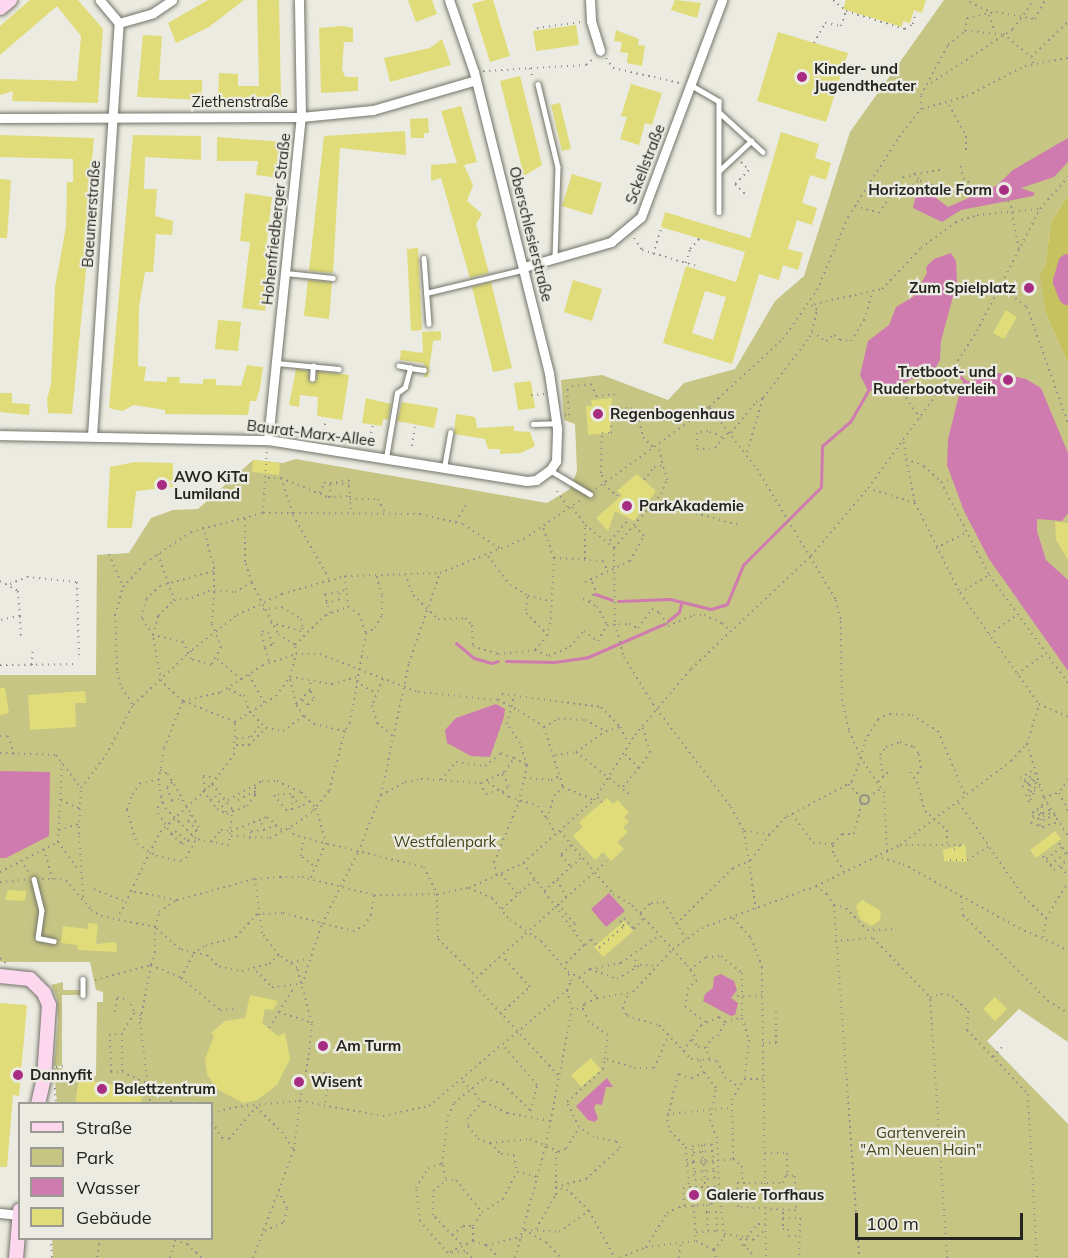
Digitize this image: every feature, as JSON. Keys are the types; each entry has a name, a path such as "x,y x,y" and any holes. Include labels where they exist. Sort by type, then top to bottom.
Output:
{"street":[{"path":"0,8 10,0"},
{"path":"100,0 119,23 153,13 172,0"},
{"name":"Hohenfriedberger Straße","path":"268,440 301,117 299,0"},
{"name":"Oberschlesierstraße","path":"449,0 475,76 525,268 549,373 556,423 556,461 547,473"},
{"path":"590,0 591,21 600,51"},
{"name":"Sckellstraße","path":"525,268 611,242 641,217 722,0"},
{"name":"Baeumerstraße","path":"93,436 119,23"},
{"name":"Ziethenstraße","path":"0,118 301,117 373,110 475,76"},
{"name":"Baurat-Marx-Allee","path":"0,435 268,440 527,481 547,473"},
{"path":"7,976 36,984 49,1005 45,1078 39,1102"},
{"path":"0,1213 18,1215"},
{"path":"16,1258 18,1235"}],"lane":[{"path":"538,84 558,167 555,258"},
{"path":"691,85 719,101 719,212"},
{"path":"719,112 763,152"},
{"path":"719,171 751,141"},
{"path":"423,258 429,324"},
{"path":"426,293 525,268"},
{"path":"286,273 333,278"},
{"path":"277,363 339,369"},
{"path":"312,379 313,366"},
{"path":"399,366 424,370"},
{"path":"386,458 397,393 405,387 410,368"},
{"path":"533,424 556,423"},
{"path":"444,468 450,434"},
{"path":"547,473 590,494"},
{"path":"34,879 42,910 38,938 54,941"},
{"path":"83,979 83,995"}],"path":[{"path":"833,0 846,11 905,29 913,24 916,12"},
{"path":"928,86 1003,34 1022,18 1034,0"},
{"path":"279,955 255,970 226,969 207,955 180,949 155,927 91,910 83,897 80,872 81,789 106,755 133,705 188,653 260,603 329,579 345,576 440,573 502,550 571,508 709,407 783,339 809,303 855,206 921,109 921,95 928,86 948,45 964,31 970,15 991,14 1035,19 1045,0"},
{"path":"970,2 991,14 994,30"},
{"path":"814,43 820,26 825,23 842,26 846,11"},
{"path":"537,28 591,21"},
{"path":"1031,57 1068,22"},
{"path":"964,31 994,30 1003,34 1031,57 1033,63"},
{"path":"475,76 586,65 600,51 613,68 691,85"},
{"path":"921,109 949,104 1033,63 1068,58"},
{"path":"949,104 966,136 966,154"},
{"path":"735,156 749,170 735,184 745,194"},
{"path":"961,166 963,178 980,190 1012,205 1019,250"},
{"path":"855,206 879,213 892,188 914,173 944,169"},
{"path":"914,173 919,180 960,193 986,188"},
{"path":"150,1102 151,1084 141,1015 150,965 155,952 155,927 159,912 177,900 255,879 310,879 374,895 437,894 469,888 523,863 596,798 623,752 642,726 730,631 811,556 868,488 920,418 1001,287 1040,209 1068,177"},
{"path":"912,186 919,180"},
{"path":"809,303 872,294 888,285 915,253 946,227 977,215 1040,209"},
{"path":"654,254 661,229"},
{"path":"634,238 642,250 700,267"},
{"path":"686,263 690,249 700,238"},
{"path":"1001,287 1027,307 1068,423"},
{"path":"812,332 826,341 832,335 843,342 851,341 864,320 872,294"},
{"path":"722,437 708,430 697,433 697,449 715,448 722,437 730,433 798,357 812,332 817,317 814,304"},
{"path":"564,415 568,415 567,390 572,386 591,384 596,396 614,394 614,398"},
{"path":"899,388 920,418"},
{"path":"747,453 763,398"},
{"path":"619,493 617,496 604,483 601,472 602,433 611,433 611,420 615,406 636,409 644,437 654,448"},
{"path":"709,407 747,453 811,556 840,612 842,699 849,731 861,758 882,788 887,851"},
{"path":"324,431 326,419"},
{"path":"370,439 373,425"},
{"path":"412,446 415,427"},
{"path":"263,513 268,478 268,440"},
{"path":"904,442 915,503 935,549 960,593 1039,704 1068,717"},
{"path":"614,548 655,502 667,480 658,446"},
{"path":"906,459 924,466 941,482 989,575 1068,683"},
{"path":"644,480 654,467 664,465"},
{"path":"268,478 281,478 331,496 378,499 385,513"},
{"path":"281,478 293,515 329,579"},
{"path":"941,482 953,479"},
{"path":"320,493 324,483 350,485 351,514"},
{"path":"330,483 331,496"},
{"path":"868,488 915,503"},
{"path":"557,491 585,525 610,541 614,548 615,624 619,646 657,709 731,807 744,831 751,860 756,909"},
{"path":"655,502 742,526"},
{"path":"456,522 467,503"},
{"path":"133,705 120,685 117,670 115,615 123,587 158,553 203,527 263,513 293,515 420,514 456,522 482,533 502,550"},
{"path":"244,519 245,562 260,603 278,634 296,645"},
{"path":"610,541 628,520"},
{"path":"585,525 585,559"},
{"path":"585,582 615,570 630,561 644,536 635,526"},
{"path":"153,635 183,642 191,659 211,665 217,659 221,647 214,633 214,571 203,527"},
{"path":"405,574 413,595 438,619 465,618 472,625 473,646 498,654 535,650 548,635 552,601 554,558 543,527"},
{"path":"935,549 966,533"},
{"path":"158,553 174,600"},
{"path":"109,554 123,587"},
{"path":"488,556 510,585 528,596 552,601"},
{"path":"554,558 603,561 608,572"},
{"path":"214,571 167,582 146,599 142,618 153,635 161,681 183,702 235,722"},
{"path":"302,984 308,959 322,924 358,852 381,795 404,688 440,573"},
{"path":"366,633 375,628 382,615 382,595 376,574"},
{"path":"960,593 989,575"},
{"path":"345,576 348,608"},
{"path":"10,584 24,578 77,582 79,655"},
{"path":"0,580 10,584 19,596 21,636"},
{"path":"590,601 595,589 592,580"},
{"path":"153,635 158,616 174,600 214,591 235,592 252,582"},
{"path":"330,613 325,594 346,590"},
{"path":"326,603 339,600 340,591"},
{"path":"528,596 526,613 531,623 548,635"},
{"path":"583,599 590,601 607,626"},
{"path":"263,609 282,607 301,620 303,628 301,631 270,622"},
{"path":"231,836 250,839 270,838 284,832 316,808 338,769 366,633 358,614 348,608 330,613 296,645 290,677 296,704 304,716 314,724 345,731"},
{"path":"535,650 541,655 562,653 584,631 598,641 607,626 615,624 642,627 652,609 668,626 694,615 704,615 722,623 730,631"},
{"path":"989,635 1017,615"},
{"path":"0,620 20,616"},
{"path":"265,648 273,644 269,633 264,632 262,634 265,648 269,663"},
{"path":"32,665 33,648"},
{"path":"1017,674 1046,653"},
{"path":"212,784 228,800 233,813 229,845 196,839 173,817 163,801 159,780 166,740 183,702 229,688 269,663 296,654 320,654 358,667 404,688 435,696 498,700 511,706 544,727 555,755 562,787"},
{"path":"361,656 374,659"},
{"path":"217,659 242,680"},
{"path":"0,665 77,664"},
{"path":"249,675 265,704"},
{"path":"235,722 249,711 265,704 290,677 311,678 332,684 357,677"},
{"path":"302,700 308,705 314,698 310,690 311,678"},
{"path":"384,678 372,705 376,723 394,737"},
{"path":"356,682 376,693"},
{"path":"229,688 232,694 243,696 249,711 266,728 283,731 304,716"},
{"path":"296,704 310,690"},
{"path":"498,700 502,694 601,707 620,728 629,744"},
{"path":"496,875 494,862 519,802 527,765 520,743 507,724 514,695"},
{"path":"740,1086 725,1077 717,1061 700,1060 682,1051 669,1034 651,1021 627,1016 623,1008 627,996 673,949 702,928 816,886 900,845 997,774 1027,744 1039,704"},
{"path":"676,924 733,868 751,860 770,834 792,814 848,784 859,773 867,735 878,719 890,714 912,715 938,731 966,797"},
{"path":"544,727 569,717 585,720 606,731"},
{"path":"118,918 148,852 164,827 212,784 234,755 235,722"},
{"path":"236,738 251,737 261,724"},
{"path":"622,788 650,753 642,726"},
{"path":"236,745 249,745 266,728"},
{"path":"555,755 576,752 606,731 620,728"},
{"path":"0,736 8,736 14,754"},
{"path":"883,777 880,755 886,747 900,742 914,747 919,754 921,767 915,778"},
{"path":"1027,744 1044,798 1068,834"},
{"path":"576,752 609,775 630,794"},
{"path":"623,752 639,768"},
{"path":"0,753 56,754 81,789"},
{"path":"441,780 456,762 485,766 501,753 527,765"},
{"path":"381,795 405,782 441,780 488,782 502,774 514,758"},
{"path":"62,763 58,842 80,872"},
{"path":"160,770 172,782 197,830"},
{"path":"878,782 888,772"},
{"path":"910,772 915,778 925,811 937,818 947,830 947,843"},
{"path":"480,783 486,794 500,791 509,786 502,774"},
{"path":"217,778 203,776 204,790 210,800 227,814 241,810 256,791 255,784"},
{"path":"524,778 551,780 560,776"},
{"path":"1020,778 1038,780"},
{"path":"1044,798 1059,793 1068,779"},
{"path":"159,780 135,788 127,810 137,844 148,852 181,861 186,858 196,839"},
{"path":"1022,787 1038,780"},
{"path":"1028,784 1038,780"},
{"path":"1026,796 1038,780"},
{"path":"1030,792 1038,780"},
{"path":"228,800 255,784 277,781 301,792 316,808 326,843 321,862 313,865"},
{"path":"172,782 167,788 172,802 179,798"},
{"path":"488,782 519,802 538,806 556,835"},
{"path":"844,872 833,852 833,844 842,834 854,834 862,803 860,796 848,784"},
{"path":"1028,784 1030,801"},
{"path":"562,787 602,802"},
{"path":"547,819 554,796 562,787"},
{"path":"862,803 882,788"},
{"path":"238,800 256,791"},
{"path":"1059,793 1068,811"},
{"path":"294,795 274,795 282,808 292,810 310,801"},
{"path":"294,795 300,807"},
{"path":"292,810 294,795"},
{"path":"170,796 158,809 164,827 171,834 175,831 188,841 197,830"},
{"path":"210,800 215,796 227,814"},
{"path":"234,796 241,810"},
{"path":"860,796 868,797"},
{"path":"60,800 80,809"},
{"path":"1047,802 1034,814 1031,823 1048,826 1060,821"},
{"path":"959,803 1024,897 1046,918"},
{"path":"1040,826 1042,805"},
{"path":"1034,814 1041,816 1054,812"},
{"path":"1048,826 1048,818 1054,812"},
{"path":"792,814 813,843 833,844"},
{"path":"1034,814 1048,818"},
{"path":"191,815 188,820 197,830"},
{"path":"211,843 221,830 231,831 260,819 272,818 284,832"},
{"path":"260,819 264,830"},
{"path":"59,830 80,824"},
{"path":"250,839 251,831 264,830 279,824"},
{"path":"289,828 293,834 304,838 424,867 437,894 438,939 477,977"},
{"path":"560,831 613,894 640,914 690,969 697,980 688,988 685,1007 706,1022"},
{"path":"744,831 770,834"},
{"path":"304,838 301,856 313,865"},
{"path":"0,872 58,842"},
{"path":"900,845 924,848 947,843 961,845 954,850"},
{"path":"1050,865 1067,853 1059,843"},
{"path":"571,867 561,855 572,844"},
{"path":"950,860 967,860 988,847"},
{"path":"1046,859 1062,847"},
{"path":"44,849 53,880"},
{"path":"876,856 903,864 1043,940 1068,950"},
{"path":"1043,856 1054,870 1068,860"},
{"path":"544,891 583,857"},
{"path":"21,860 34,879"},
{"path":"558,1075 472,982 607,861"},
{"path":"523,863 584,945"},
{"path":"310,879 313,865"},
{"path":"1060,866 1068,876"},
{"path":"501,874 518,894"},
{"path":"501,909 536,878"},
{"path":"253,1258 294,1150 312,1023 297,968 279,955 262,933 257,914 255,879"},
{"path":"556,880 566,897"},
{"path":"1043,940 1046,918 1068,882"},
{"path":"816,886 827,894 834,905 859,1258"},
{"path":"213,1124 222,1138 229,1139 256,1107 300,1101 397,1116 429,1106 463,1081 502,1044 567,990 571,981 568,972 541,941 527,934 492,898 469,888"},
{"path":"94,889 126,903"},
{"path":"131,891 177,900"},
{"path":"181,978 194,953 204,946 236,937 257,914 283,913 345,931 364,926 371,915 374,895"},
{"path":"962,896 963,915 1048,1001 1068,1013"},
{"path":"640,914 651,903 664,902 686,939"},
{"path":"834,905 846,908 867,930 896,929"},
{"path":"556,906 575,924 575,934"},
{"path":"563,919 567,915"},
{"path":"563,966 591,939 599,948 624,926 620,922 624,918 634,928 644,918"},
{"path":"733,918 756,946 762,966 766,1258"},
{"path":"579,977 590,969 621,963 660,935"},
{"path":"835,941 873,938 930,997 947,1258"},
{"path":"635,967 636,953"},
{"path":"500,1014 530,987 502,956"},
{"path":"690,969 706,957 727,958 742,973 744,996 742,1018 749,1034 744,1079 730,1108 735,1133 733,1159"},
{"path":"291,962 308,959"},
{"path":"590,969 616,979 646,963 656,966"},
{"path":"95,980 150,965 181,978 220,1010 238,1008"},
{"path":"255,970 272,987 302,984"},
{"path":"568,972 579,977 597,998"},
{"path":"269,1028 295,985"},
{"path":"515,1258 546,1145 572,1009 567,990"},
{"path":"737,996 762,995"},
{"path":"556,1187 586,1179 620,1148 616,1141 594,1137 579,1127 567,1102 603,1069 606,1059 608,1035 589,1022 584,1004 597,998 627,996"},
{"path":"930,997 952,996 968,1011 965,1028 1028,1094 1037,1258"},
{"path":"115,1012 117,998 126,999"},
{"path":"122,1072 122,1034 134,1013 131,1004"},
{"path":"572,1009 584,1010"},
{"path":"763,1043 776,1043 776,1010"},
{"path":"279,1012 312,1023"},
{"path":"134,1013 141,1015"},
{"path":"682,1051 706,1022 719,1017 728,1021 742,1018"},
{"path":"709,1059 706,1048 712,1038 720,1034 728,1021"},
{"path":"122,1034 110,1034 111,1072 122,1072 151,1084 169,1095 171,1102"},
{"path":"606,1059 634,1068 654,1068 669,1034"},
{"path":"692,1039 698,1047 706,1048"},
{"path":"446,1180 442,1164 448,1116 454,1103 484,1078 503,1084 531,1111 537,1085 502,1044"},
{"path":"993,1057 1002,1047"},
{"path":"700,1060 702,1072"},
{"path":"53,1067 64,1066"},
{"path":"324,1072 322,1082 328,1083 325,1104"},
{"path":"689,1188 686,1147 670,1131 668,1114 678,1074 692,1078 702,1072 707,1073 716,1088 715,1108 710,1121 718,1160 724,1234 714,1250 716,1258"},
{"path":"744,1079 763,1079"},
{"path":"463,1081 481,1103"},
{"path":"295,1085 303,1086"},
{"path":"481,1103 495,1104 507,1113 550,1121"},
{"path":"473,1241 473,1226 482,1212 503,1199 517,1172 514,1155 501,1154 490,1143 471,1134 468,1118 481,1103"},
{"path":"213,1113 249,1104 256,1107 282,1132 294,1150"},
{"path":"668,1114 730,1108"},
{"path":"490,1143 515,1139 546,1145 556,1151 567,1148 579,1127"},
{"path":"712,1144 713,1151 715,1178 695,1180 692,1146 712,1144"},
{"path":"702,1145 705,1186"},
{"path":"536,1229 553,1204 556,1187 556,1151"},
{"path":"693,1152 713,1151"},
{"path":"764,1153 787,1152 788,1176 783,1183 737,1183 738,1207 765,1208 783,1212 796,1210 795,1176 788,1176"},
{"path":"687,1163 733,1159 742,1166 743,1184"},
{"path":"442,1164 428,1168 416,1188 420,1221 448,1253"},
{"path":"694,1172 714,1171"},
{"path":"517,1172 538,1177"},
{"path":"446,1180 463,1184 470,1201 482,1212"},
{"path":"446,1180 433,1191 430,1208 461,1244"},
{"path":"684,1206 683,1188 705,1186 719,1191"},
{"path":"556,1187 568,1190 589,1211 615,1258"},
{"path":"265,1231 284,1222 287,1208 279,1191"},
{"path":"646,1247 667,1214 684,1206 707,1204 721,1197 738,1195"},
{"path":"707,1204 708,1232"},
{"path":"694,1205 696,1240"},
{"path":"524,1230 560,1232 589,1211"},
{"path":"696,1232 717,1231 716,1212 707,1212"},
{"path":"783,1212 789,1236 788,1241"},
{"path":"783,1218 801,1218 799,1258"},
{"path":"744,1248 746,1238 758,1224 765,1224"},
{"path":"452,1235 463,1226 473,1226"},
{"path":"524,1230 546,1242 561,1258"},
{"path":"736,1243 765,1230"},
{"path":"724,1234 740,1240 744,1248 752,1254"},
{"path":"789,1236 801,1236"},
{"path":"486,1245 522,1237"},
{"path":"51,1240 52,1258"},
{"path":"95,1240 97,1258"},
{"path":"170,1258 175,1240"},
{"path":"177,1240 187,1244 201,1258"},
{"path":"620,1258 646,1247 681,1244 696,1240 714,1250"},
{"path":"448,1253 461,1244 473,1241 486,1245 499,1258"},
{"path":"679,1258 681,1244"},
{"path":"448,1253 465,1251 472,1258"}],"green space":[{"name":"Westfalenpark","path":"944,0 1068,0 1068,195 1051,222 1045,267 1046,314 1068,364 1068,1042 1019,1009 987,1041 1068,1124 1068,1258 53,1258 52,1240 213,1240 213,1102 57,1102 54,1068 62,1068 64,1076 96,1076 97,1002 103,1002 103,992 96,990 90,962 0,962 0,675 96,675 97,555 129,553 151,518 173,510 198,509 253,460 283,463 296,459 547,503 570,489 577,471 575,424 564,420 561,380 602,375 668,400 684,383 735,369 775,301 804,276 850,132"},
{"path":"63,982 63,990 81,990 81,995 62,995 62,1066 54,1066 58,1020 57,998 51,985"}],"shaded area":[{"path":"1068,195 1068,364 1046,314 1040,274 1045,267 1051,222"}],"water":[{"path":"1068,138 1068,162 1054,177 1021,188 1035,193 1033,196 961,210 942,222 913,208 915,198 922,196 931,194 948,207 996,186 1013,170"},
{"path":"951,253 956,261 957,282 941,341 940,360 936,367 895,388 868,391 860,375 868,341 889,325 896,307 913,297 927,273 926,267 934,259"},
{"path":"980,369 1026,379 1041,388 1068,453 1068,513 1062,521 1037,519 1037,531 1046,560 1068,580 1068,671 989,559 964,511 947,465 948,439 961,387 964,380 973,382"},
{"path":"496,704 505,709 490,757 471,756 447,743 445,730 456,718"},
{"path":"0,771 50,772 49,836 6,858 0,858"},
{"path":"609,893 625,911 606,927 591,909"},
{"path":"721,974 734,981 737,990 731,998 738,1003 735,1015 731,1016 703,1001 705,994 713,988 714,977"},
{"path":"607,1078 613,1087 606,1087 602,1105 596,1104 594,1108 598,1118 595,1122 588,1120 576,1106"}],"building":[{"path":"30,0 78,0 103,29 98,103 12,101 13,91 0,95 0,79 77,81 81,36 57,6 0,55 0,26"},
{"path":"208,0 244,0 209,27 176,43 168,23"},
{"path":"257,0 279,0 281,98 218,99 219,73 238,74 238,86 259,86"},
{"path":"408,0 432,0 437,14 416,22"},
{"path":"493,0 510,56 490,62 472,4"},
{"path":"675,0 701,3 697,18 671,10"},
{"path":"846,0 926,0 922,13 914,10 910,23 903,21 902,27 843,9"},
{"path":"576,25 579,45 536,51 533,31"},
{"path":"343,26 353,28 353,42 344,42 342,69 345,77 358,77 358,91 321,93 319,28"},
{"path":"616,30 639,39 638,45 645,46 642,66 627,63 628,53 620,52 622,42 614,41"},
{"name":"Kinder- und Jugendtheater","path":"778,32 848,53 826,122 757,101"},
{"path":"143,35 162,36 159,80 202,80 202,100 137,97"},
{"path":"442,39 451,65 390,82 384,58 430,48"},
{"path":"520,76 542,165 524,176 500,81"},
{"path":"631,84 662,93 652,125 645,123 639,145 620,139 627,117 621,116"},
{"path":"560,103 571,149 562,151 551,105"},
{"path":"461,106 477,162 464,165 473,185 467,201 482,214 476,224 489,273 470,278 441,178 431,181 431,165 457,163 441,111"},
{"path":"428,118 429,133 424,133 424,138 411,138 410,119"},
{"path":"405,131 406,155 340,148 333,273 309,271 324,136"},
{"path":"781,132 819,144 815,158 831,163 826,180 810,175 802,203 817,208 812,225 797,220 788,249 803,253 798,270 783,265 779,280 759,274 732,364 663,343 686,266 736,282 745,252 661,227 665,212 750,238","holes":["705,291 726,297 713,340 692,333"]},
{"path":"0,135 94,138 87,215 93,219 86,223 89,240 72,414 48,413 47,399 51,384 55,287 66,227 67,182 73,182 73,159 0,157"},
{"path":"133,135 201,136 201,160 145,157 144,189 157,189 155,216 173,221 172,235 156,234 153,272 145,272 139,307 138,366 146,367 144,381 167,382 167,377 180,377 179,383 203,384 203,379 216,379 216,385 241,386 247,365 263,367 256,401 250,401 248,415 165,414 165,410 134,405 122,411 109,408"},
{"path":"217,137 284,142 279,178 256,175 258,161 217,161"},
{"path":"572,174 602,183 592,215 562,206"},
{"path":"0,179 11,180 7,238 0,238"},
{"path":"245,193 272,197 265,258 272,259 265,311 242,308 250,242 240,241"},
{"path":"418,248 422,330 411,331 407,249"},
{"path":"308,280 332,282 329,319 304,316"},
{"path":"573,280 602,289 592,321 564,312"},
{"path":"491,282 512,368 493,372 472,287"},
{"path":"1006,310 1017,317 1004,339 993,333"},
{"path":"218,320 241,322 238,351 215,349"},
{"path":"441,331 441,340 433,341 428,377 423,377 428,370 423,363 400,360 401,350 423,353 422,332"},
{"path":"296,369 308,371 311,383 316,381 317,371 349,375 342,420 317,416 318,397 300,395 299,407 289,405"},
{"path":"531,381 535,408 518,410 514,383"},
{"path":"0,393 12,393 12,403 30,404 29,415 0,412"},
{"path":"366,398 391,404 388,420 383,419 382,426 362,423"},
{"name":"Regenbogenhaus","path":"612,398 610,433 588,435 586,406 592,406 591,400"},
{"path":"402,402 438,408 434,428 397,421"},
{"path":"456,414 475,417 477,428 514,426 514,431 530,432 535,446 521,453 500,454 500,449 488,449 485,439 454,434"},
{"path":"253,460 280,463 279,475 252,472"},
{"path":"135,462 173,463 173,487 136,491 132,528 107,528 110,467"},
{"name":"ParkAkademie","path":"637,474 656,491 634,521 615,511 608,531 596,518 622,495 617,491"},
{"path":"1055,522 1068,523 1068,560 1056,540"},
{"path":"0,688 5,688 9,713 0,715"},
{"path":"85,691 86,703 75,703 76,727 30,730 28,695"},
{"path":"607,798 613,804 618,800 629,813 624,817 629,822 623,827 628,832 617,842 624,849 611,861 603,852 595,860 573,836 583,827 579,822"},
{"path":"1055,831 1061,839 1036,858 1030,850"},
{"path":"965,844 967,862 944,861 943,850"},
{"path":"8,890 26,891 25,901 5,900"},
{"path":"862,900 881,911 880,920 872,926 860,919 856,906"},
{"path":"624,921 633,931 603,957 594,947"},
{"path":"88,923 98,924 96,944 116,942 117,952 78,950 77,945 61,943 63,926 88,929"},
{"path":"250,995 278,1001 273,1010 265,1009 262,1023 278,1036 285,1033 290,1059 277,1085 257,1100 243,1103 217,1089 207,1074 205,1059 214,1036 211,1033 225,1021 245,1018"},
{"path":"995,997 1007,1009 995,1021 983,1009"},
{"path":"0,1003 27,1005 19,1096 13,1095 7,1167 0,1167"},
{"path":"591,1058 601,1070 581,1087 571,1075"},
{"name":"Balettzentrum","path":"79,1079 127,1087 126,1092 142,1094 141,1102 75,1102"}],"waterway":[{"path":"1068,264 1063,281 1068,295"},
{"path":"957,374 964,380"},
{"path":"618,601 670,599 711,609 727,604 743,565 821,487 822,446 850,422 868,391"},
{"path":"595,594 612,600"},
{"path":"668,621 679,612 681,604"},
{"path":"506,661 554,662 588,657 664,624"},
{"path":"456,643 474,658 491,663 498,661"}],"place":[{"name":"Kinder- und Jugendtheater","path":"802,77"},
{"name":"Horizontale Form","path":"1004,190"},
{"name":"Zum Spielplatz","path":"1029,288"},
{"name":"Tretboot- und Ruderbootverleih","path":"1008,380"},
{"name":"Regenbogenhaus","path":"598,414"},
{"name":"AWO KiTa Lumiland","path":"162,485"},
{"name":"ParkAkademie","path":"627,506"},
{"name":"Am Turm","path":"323,1046"},
{"name":"Dannyfit","path":"18,1075"},
{"name":"Wisent","path":"299,1082"},
{"name":"Balettzentrum","path":"102,1089"},
{"name":"Galerie Torfhaus","path":"694,1195"}],"park label":[{"name":"Gartenverein \"Am Neuen Hain\"","path":"921,1140"}]}
